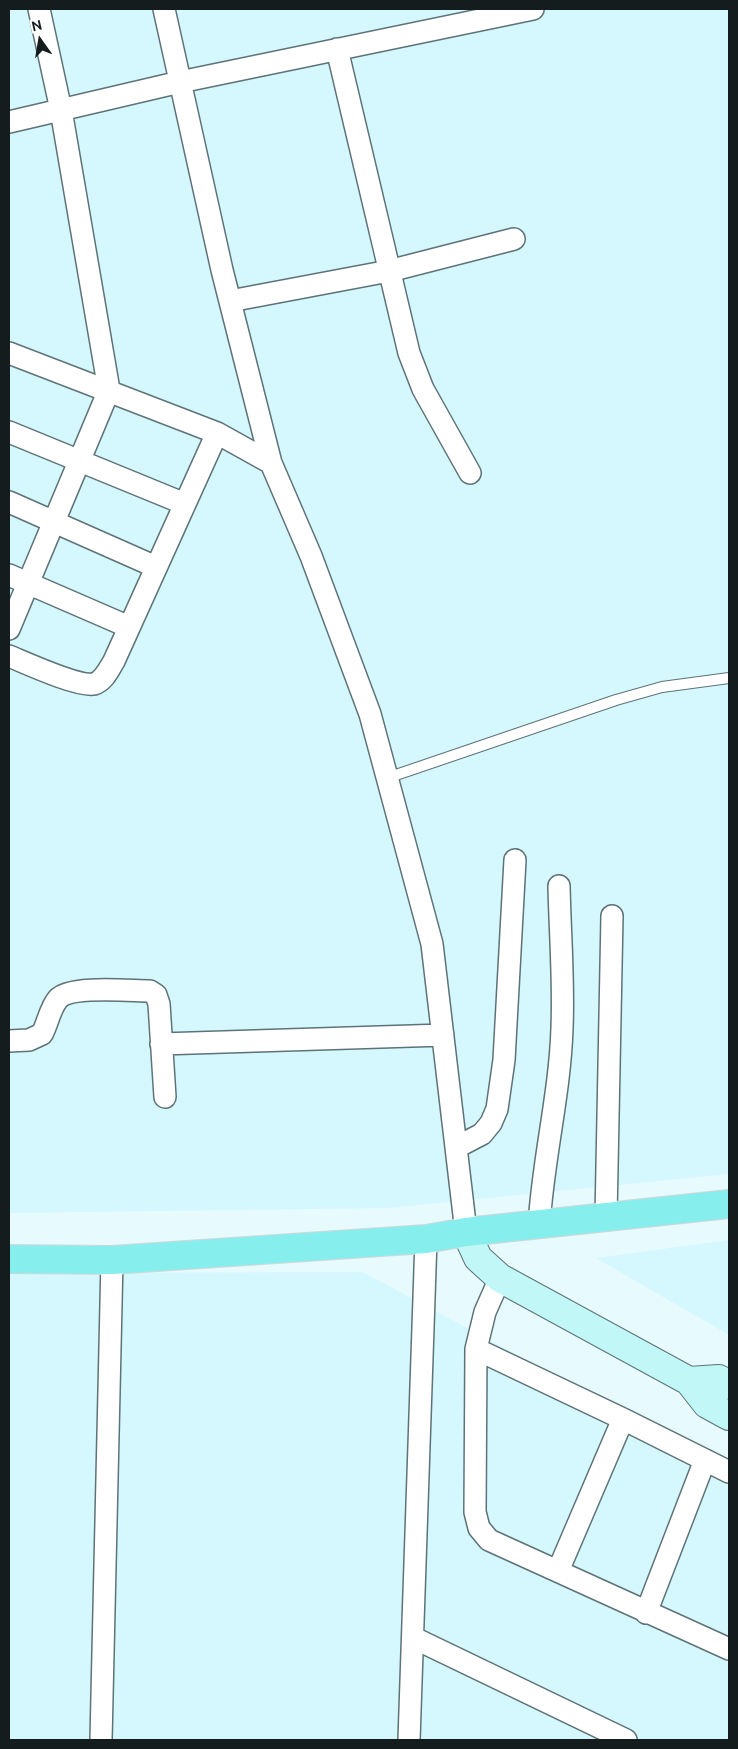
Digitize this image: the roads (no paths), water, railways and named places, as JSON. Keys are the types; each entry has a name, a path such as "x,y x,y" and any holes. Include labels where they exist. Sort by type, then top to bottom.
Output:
{"main road":[{"path":"9,1259 112,1260 426,1239 466,1232 729,1204"},
{"path":"466,1232 478,1258 500,1278 689,1381 707,1404 729,1416"},
{"path":"689,1381 719,1379 729,1384"}],"street":[{"path":"9,629 19,579 54,523 109,390 61,110 39,9"},
{"path":"164,9 230,301 271,463 311,556 370,714 432,944 466,1232"},
{"path":"9,122 180,82 532,9"},
{"path":"337,49 409,353 423,389 470,473"},
{"path":"230,301 389,271 514,239"},
{"path":"9,353 217,433 271,463"},
{"path":"9,432 185,504"},
{"path":"9,656 78,683 94,684 103,678 130,626 217,433"},
{"path":"9,502 156,567"},
{"path":"19,579 130,626"},
{"path":"457,1147 482,1134 491,1123 496,1109 504,1060 515,860"},
{"path":"539,1225 542,1183 552,1125 562,1028 559,886"},
{"path":"606,1217 612,916"},
{"path":"9,1040 30,1040 42,1034 59,997 71,991 150,991 156,995 159,1004 165,1097"},
{"path":"161,1044 443,1035"},
{"path":"409,1740 414,1638 426,1239"},
{"path":"101,1740 112,1260"},
{"path":"500,1278 485,1312 476,1350 475,1512 479,1528 489,1540 729,1649"},
{"path":"476,1350 623,1419 729,1472"},
{"path":"558,1571 623,1419"},
{"path":"646,1612 705,1460"},
{"path":"414,1638 626,1740"}],"lane":[{"path":"387,778 616,700 662,687 729,678"}]}
